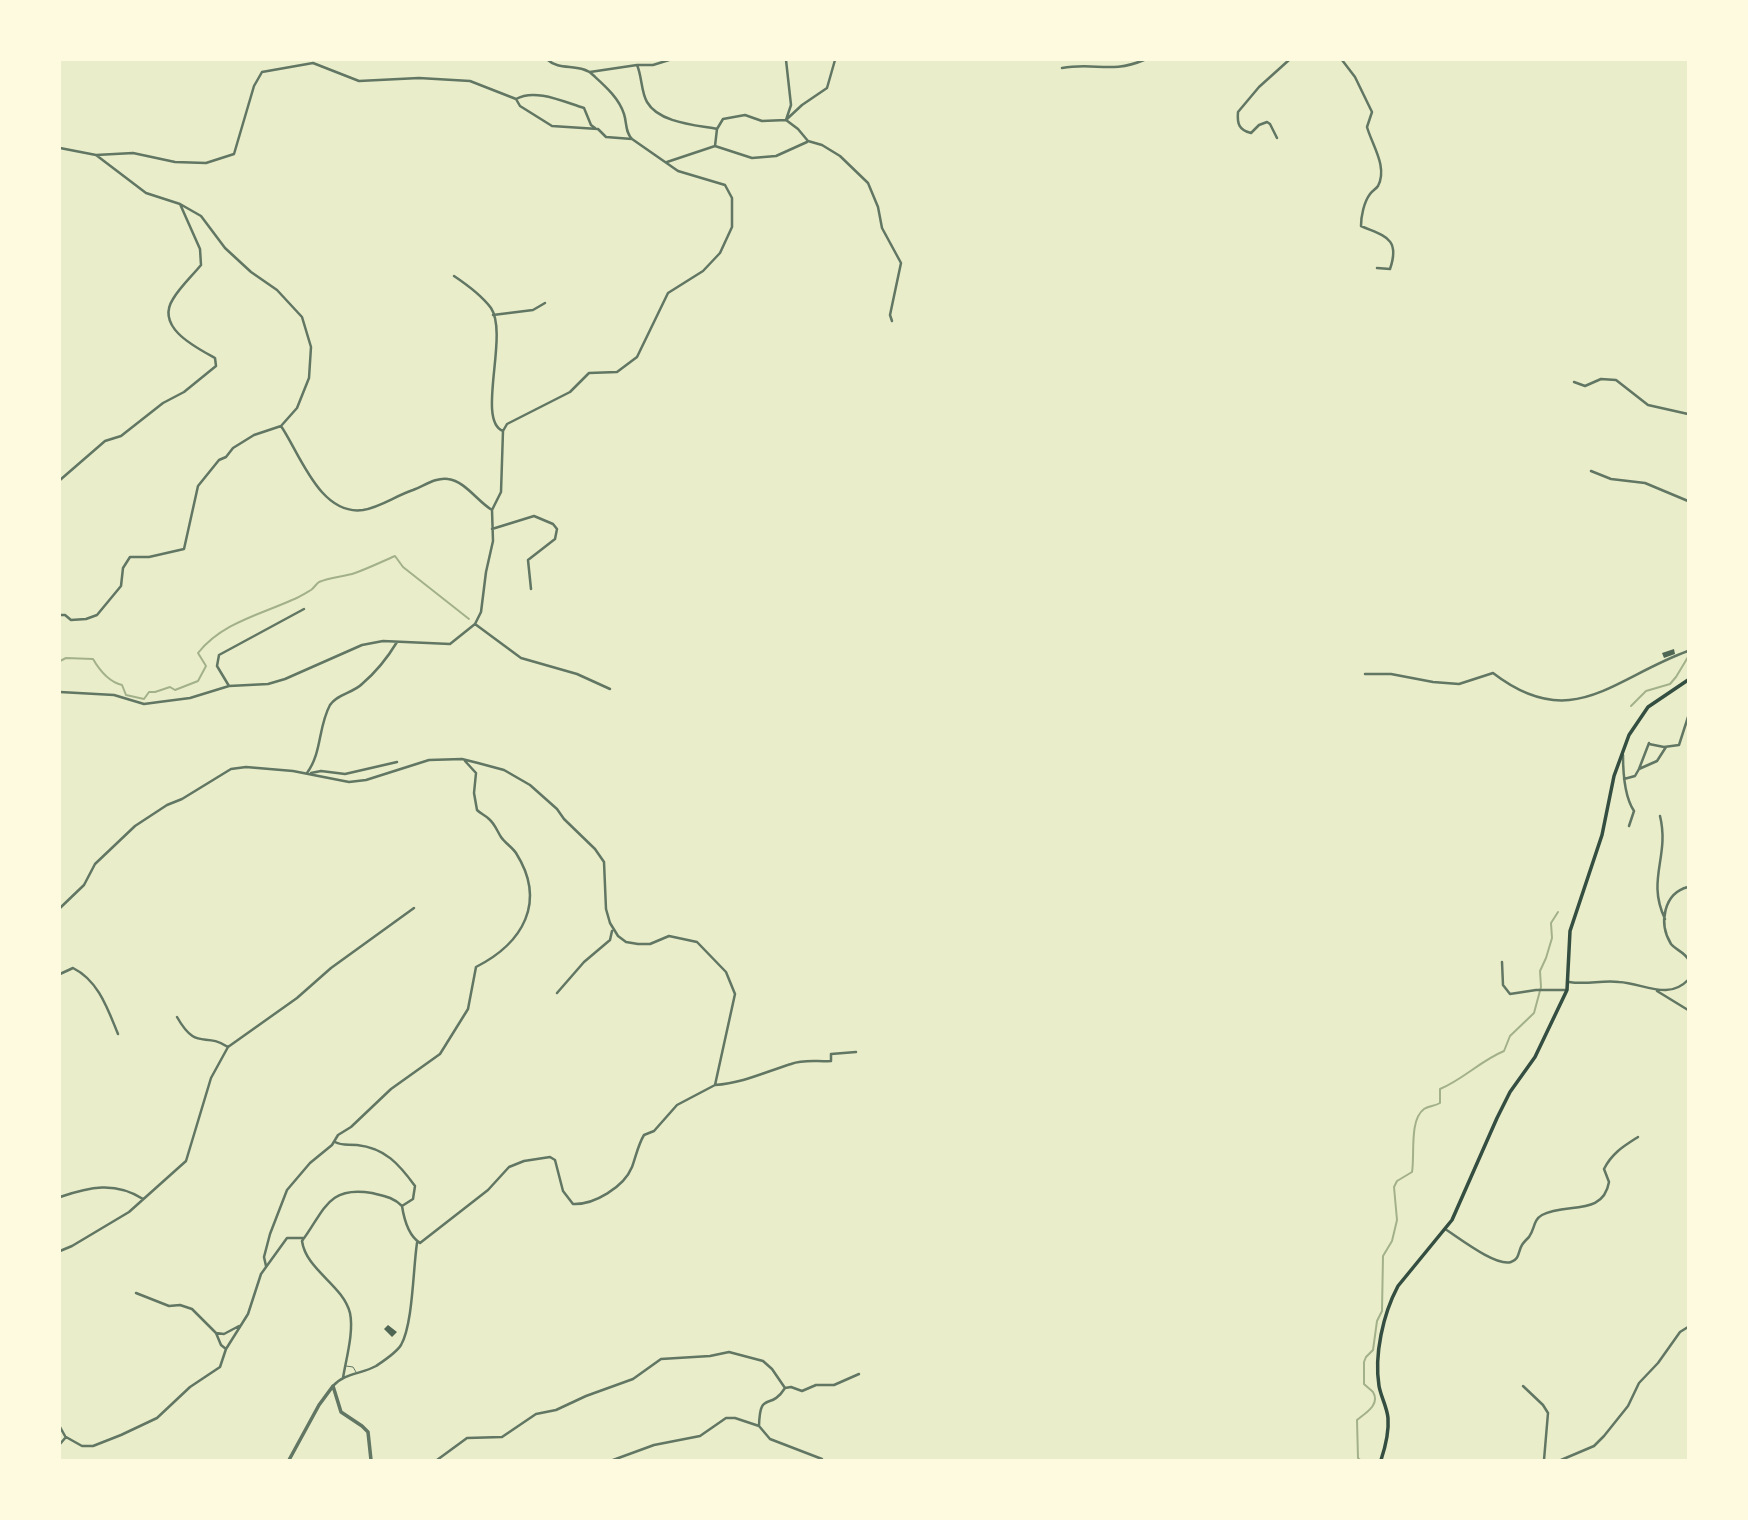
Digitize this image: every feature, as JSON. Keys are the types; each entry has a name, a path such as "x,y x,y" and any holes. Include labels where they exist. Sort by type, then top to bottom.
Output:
{"main road":[{"path":"1381,1461 1388,1419 1378,1365 1383,1331 1396,1291 1424,1252 1445,1229 1461,1202 1510,1092 1535,1057 1567,990 1570,931 1602,835 1614,776 1629,735 1648,707 1689,680"}],"street":[{"path":"548,60 557,65 590,72 653,65 669,60"},
{"path":"786,60 790,105 786,120"},
{"path":"786,120 827,88 835,60"},
{"path":"1062,68 1081,65 1118,68 1144,60"},
{"path":"1342,60 1355,77 1372,111 1367,127 1379,157 1380,176 1378,186 1368,196 1361,226 1383,233 1392,246 1394,259 1390,269 1377,268"},
{"path":"1277,138 1267,122 1251,133 1241,129 1238,112 1259,87 1289,61"},
{"path":"60,148 96,155 133,153 175,162 206,163 234,154 254,86 262,72 313,64 359,81 418,78 470,81 516,100 520,106 552,126 598,130"},
{"path":"637,65 645,100 654,111 680,122 717,129"},
{"path":"60,692 114,695 144,704 190,698 229,687 268,684 285,679 362,645 383,641 450,644 475,624 481,612 493,541 492,510 501,492 503,431 506,424 570,392 589,373 617,372 637,357 668,293 703,271 720,253 732,227 730,191 725,185 688,175 632,139 628,135 624,113 617,99 590,72"},
{"path":"516,100 520,97 550,97 584,108 591,125 606,137 632,139"},
{"path":"715,146 717,129 723,119 745,116 762,121 786,120 799,129 808,141 822,145 860,173 873,195 883,228 901,263 890,314 892,321"},
{"path":"667,162 715,146 752,158 776,156 808,141"},
{"path":"60,615 71,620 97,615 121,586 123,568 130,557 149,557 184,549 198,486 219,460 233,448 254,435 281,426 297,408 309,378 311,347 302,317 277,290 251,272 225,248 201,216 180,204 146,193 96,155"},
{"path":"60,480 106,441 121,436 216,366 215,358 188,343 176,331 168,313 172,300 201,265 200,249 180,204"},
{"path":"454,276 492,309 497,346 491,397 493,422 496,429 503,431"},
{"path":"493,315 533,310 545,303"},
{"path":"1574,383 1586,386 1601,379 1616,380 1648,405 1689,414"},
{"path":"281,426 307,473 327,499 337,506 351,511 364,510 390,502 401,494 439,479 452,479 492,510"},
{"path":"1591,471 1611,479 1645,483 1689,501"},
{"path":"492,529 534,516 553,524 557,529 555,539 528,560 531,589"},
{"path":"229,687 218,666 219,655 304,609"},
{"path":"475,624 521,657 577,674 610,689"},
{"path":"309,773 315,762 324,719 331,702 360,686 388,656 397,642"},
{"path":"1365,674 1391,674 1459,684 1493,673 1521,693 1565,702 1597,695 1689,651"},
{"path":"1624,779 1635,776 1649,743 1679,745 1689,717"},
{"path":"1639,769 1657,761 1667,746"},
{"path":"1623,751 1624,779 1630,806 1634,811 1629,826"},
{"path":"266,1266 263,1262 270,1234 285,1194 310,1163 335,1142 338,1135 360,1119 382,1097 440,1054 468,1009 476,967 501,951 517,936 524,922 531,900 528,883 515,852 489,819 477,810 474,793 476,773 462,759"},
{"path":"60,908 84,886 95,864 135,826 232,769 246,767 309,773 340,782 358,781 429,760 462,759 504,770 530,785 595,849 604,865 606,909 612,927 623,940 650,944 669,936 697,942 726,972 735,994 715,1085"},
{"path":"309,773 321,771 345,774 397,762"},
{"path":"1660,816 1664,843 1657,878 1657,901 1671,943 1689,958"},
{"path":"1665,919 1672,895 1679,889 1689,887"},
{"path":"60,1251 129,1213 186,1161 211,1078 228,1047 414,908"},
{"path":"557,993 584,962 610,940 612,927"},
{"path":"1502,962 1503,985 1510,994 1536,989 1567,990"},
{"path":"60,974 74,968 81,972 101,996 118,1034"},
{"path":"1657,991 1680,988 1689,980"},
{"path":"1569,982 1590,985 1618,981 1657,991 1689,1010"},
{"path":"177,1017 197,1040 220,1042 228,1047"},
{"path":"417,1243 425,1241 455,1214 488,1190 509,1167 524,1161 550,1157 555,1160 563,1191 573,1204 579,1205 614,1189 631,1168 644,1136 654,1131 677,1105 715,1085 745,1081 793,1063 831,1061 831,1054 834,1053 856,1052"},
{"path":"1445,1229 1489,1256 1511,1262 1519,1256 1522,1243 1531,1234 1532,1226 1541,1215 1569,1208 1593,1206 1602,1199 1609,1182 1604,1169 1612,1155 1638,1137"},
{"path":"335,1142 382,1150 400,1165 415,1186 413,1199 401,1206"},
{"path":"60,1197 87,1188 104,1186 121,1188 144,1199"},
{"path":"289,1461 319,1405 333,1386 343,1378 380,1363 402,1343 417,1243 404,1220 401,1206 390,1197 358,1191 340,1194 317,1215 304,1238 303,1247 349,1311 343,1378"},
{"path":"60,1427 66,1437 82,1446 93,1446 157,1418 190,1387 220,1367 226,1349 248,1314 266,1266 287,1237 304,1238"},
{"path":"136,1293 169,1306 180,1305 192,1310 216,1333 220,1345 226,1349"},
{"path":"216,1333 224,1334 239,1326"},
{"path":"1561,1461 1594,1446 1604,1436 1628,1406 1639,1383 1681,1332 1689,1327"},
{"path":"437,1461 467,1438 502,1437 536,1414 556,1410 633,1379 661,1359 729,1352 763,1361 785,1388"},
{"path":"759,1426 759,1408 762,1404 779,1398 785,1388 802,1391 816,1385 834,1385 859,1374"},
{"path":"333,1386 341,1412 368,1432 371,1461"},
{"path":"1523,1386 1548,1413 1544,1461"},
{"path":"613,1461 654,1445 700,1436 726,1418 759,1426 770,1438 822,1459"},
{"path":"60,1444 66,1437"}],"lane":[{"path":"345,1366 353,1367 356,1374"}],"building":[{"path":"1674,649 1675,654 1664,658 1662,653"},
{"path":"388,1325 397,1332 392,1337 384,1329"}],"waterway":[{"path":"60,661 66,658 93,659 105,675 122,685 126,695 144,699 149,692 170,687 175,690 198,681 206,666 198,653 218,634 254,615 299,597 319,582 355,573 395,556 403,567 469,619"},
{"path":"1631,706 1646,691 1670,684 1688,657"},
{"path":"1360,1460 1357,1420 1371,1409 1375,1401 1373,1392 1364,1384 1364,1362 1373,1350 1377,1321 1382,1311 1383,1256 1392,1241 1397,1220 1394,1187 1397,1181 1412,1172 1416,1121 1424,1109 1440,1103 1440,1089 1504,1051 1510,1036 1534,1013 1541,987 1540,971 1552,938 1551,923 1558,912"}]}
